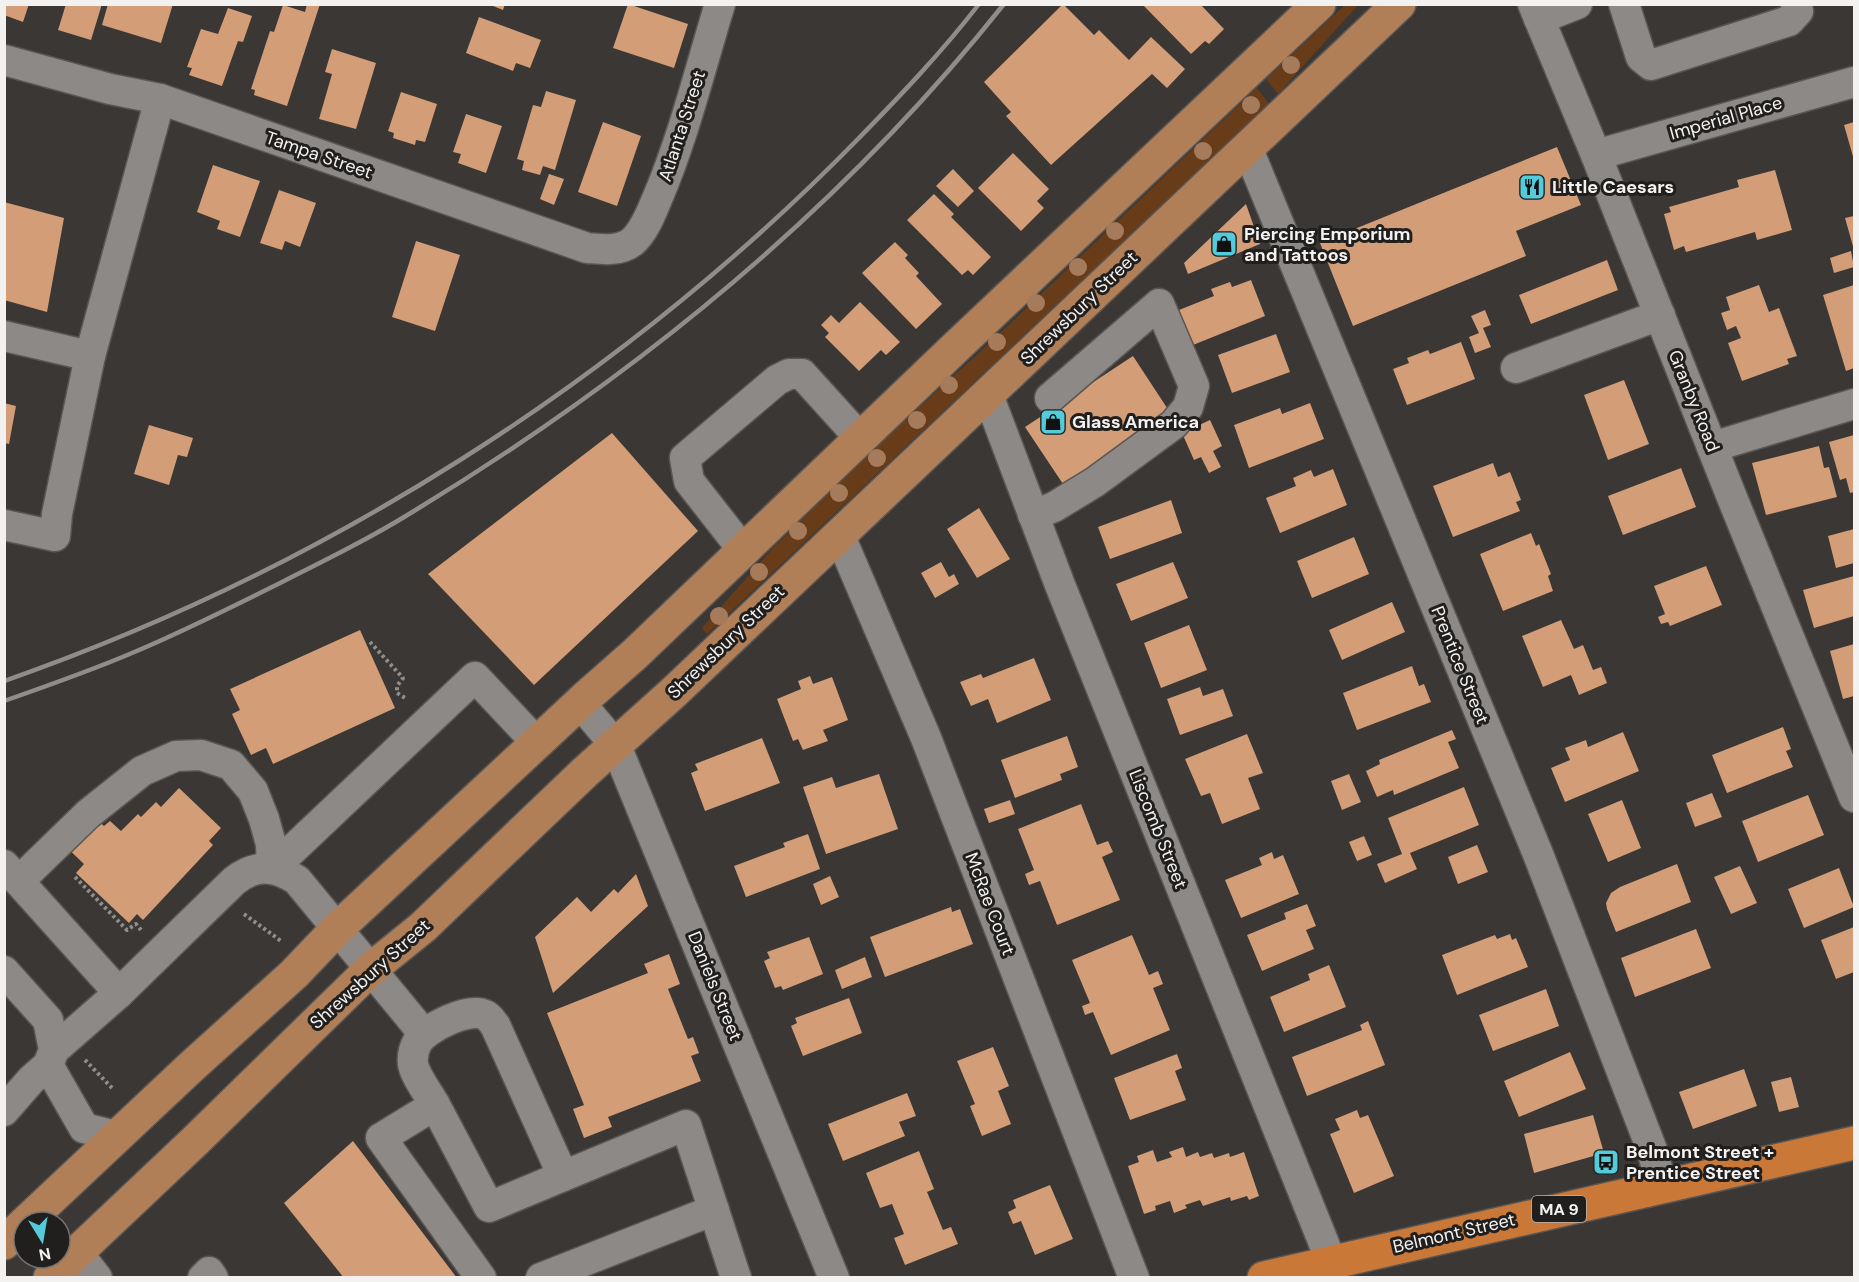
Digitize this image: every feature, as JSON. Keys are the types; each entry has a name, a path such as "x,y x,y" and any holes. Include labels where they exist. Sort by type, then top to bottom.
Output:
{"highway":[{"name":"Belmont Street","path":"1264,1278 1854,1143"}],"main road":[{"path":"39,1210 116,1136 294,974 337,929 635,654 1319,4"},
{"name":"Shrewsbury Street","path":"50,1278 195,1141 371,969 423,927 584,773 616,746 988,396 1399,4"}],"street":[{"name":"Atlanta Street","path":"631,243 649,218 671,167 720,4"},
{"path":"1536,12 1577,4"},
{"path":"1624,4 1641,57 1651,65 1789,21 1798,11 1796,4"},
{"name":"Granby Road","path":"1536,12 1596,155 1712,447 1842,735 1854,797"},
{"name":"Tampa Street","path":"4,60 110,89 160,99 587,248 617,249 631,243"},
{"name":"Imperial Place","path":"1596,155 1854,82"},
{"path":"4,525 55,536 57,514 90,356 160,99"},
{"name":"Prentice Street","path":"1247,147 1538,854 1652,1150 1662,1186"},
{"path":"1033,515 1054,507 1095,482 1174,424 1188,407 1194,386 1159,304 1050,398"},
{"path":"1516,368 1660,315"},
{"path":"4,336 90,356"},
{"path":"743,550 689,481 685,458 777,380 789,374 802,374 860,438"},
{"name":"Liscomb Street","path":"988,396 1060,585 1331,1261"},
{"path":"1712,447 1854,404"},
{"name":"McRae Court","path":"839,534 926,738 1134,1278"},
{"path":"272,869 475,676 537,743"},
{"name":"Daniels Street","path":"580,703 616,746 834,1278"},
{"path":"119,993 12,873 142,771 176,756 201,755 231,765 253,791 271,844 272,869"},
{"path":"4,1111 31,1080 61,1057 119,993 234,881 252,868 272,869 286,873 297,880 424,1034"},
{"path":"4,971 48,1020 84,1128 116,1136"},
{"path":"4,994 22,1010 48,1020"},
{"path":"563,1176 495,1025 488,1016 469,1013 424,1034 414,1049 414,1069 489,1207 686,1125 736,1278"},
{"path":"435,1105 381,1138 481,1278"},
{"path":"541,1278 714,1210"},
{"path":"77,1252 97,1278"},
{"path":"203,1278 209,1272 213,1278"}],"path":[{"path":"370,642 403,678 397,686 397,693 414,701"},
{"path":"75,878 128,930 136,924 146,934"},
{"path":"242,913 282,942"},
{"path":"61,1057 112,1088"}],"shaded area":[{"path":"1345,5 1358,5 1278,94 1266,79"},
{"path":"1257,88 1269,104 707,634 702,628 774,547 876,447 997,336"}],"building":[{"path":"4,4 29,4 23,22 4,15"},
{"path":"66,4 102,4 91,40 58,30"},
{"path":"108,4 173,4 161,43 102,25"},
{"path":"307,4 320,4 287,106 254,95 255,90 251,89 270,31 274,32 283,5 305,12"},
{"path":"488,4 505,4 503,10"},
{"path":"628,4 688,24 674,68 613,48"},
{"path":"1063,4 1094,35 1099,30 1129,60 1151,37 1185,69 1167,88 1152,74 1051,165 1006,116 1011,112 984,82"},
{"path":"1142,4 1200,4 1224,29 1209,44 1205,41 1191,54"},
{"path":"228,8 252,16 243,42 238,41 222,86 189,75 192,68 187,67 201,29 218,34"},
{"path":"479,17 541,40 530,68 516,63 513,71 466,53"},
{"path":"332,49 376,63 356,129 319,119 332,74 325,72"},
{"path":"546,91 576,100 555,170 543,166 540,175 522,170 524,161 517,159 533,105 541,107"},
{"path":"401,92 437,104 425,142 416,140 415,145 393,138 394,133 388,131"},
{"path":"466,114 502,126 486,173 458,163 461,154 453,152"},
{"path":"603,122 641,136 617,206 578,192"},
{"path":"1854,122 1854,160 1844,125"},
{"path":"1557,147 1581,205 1516,231 1526,256 1353,326 1320,243"},
{"path":"1013,153 1049,189 1037,201 1044,208 1021,231 978,188"},
{"path":"213,165 260,181 240,237 217,229 220,221 197,212"},
{"path":"953,169 974,191 958,207 936,186"},
{"path":"1775,170 1792,230 1757,240 1755,232 1686,252 1684,246 1674,250 1664,214 1671,212 1669,207 1739,187 1737,180"},
{"path":"549,174 564,179 554,205 540,199"},
{"path":"279,190 316,203 300,247 285,241 282,250 260,243"},
{"path":"934,194 954,214 951,217 991,257 973,275 968,270 962,275 907,220"},
{"path":"4,202 64,218 47,312 4,300"},
{"path":"1246,204 1260,244 1188,274 1184,263"},
{"path":"1854,216 1854,250 1845,218"},
{"path":"416,241 460,255 435,331 392,317"},
{"path":"895,242 908,255 905,258 919,273 916,276 942,304 916,329 862,273"},
{"path":"1851,251 1854,267 1834,273 1830,258"},
{"path":"1607,260 1618,290 1531,324 1519,295"},
{"path":"1251,280 1265,316 1193,345 1179,310 1214,296 1211,289 1230,282 1232,287"},
{"path":"1759,285 1769,312 1779,308 1797,356 1787,359 1789,364 1742,381 1728,343 1741,338 1736,326 1727,330 1721,313 1730,310 1726,297"},
{"path":"1854,285 1854,368 1846,371 1823,295"},
{"path":"860,302 900,342 886,355 881,350 859,371 825,337 829,333 821,325 831,315 839,323"},
{"path":"1485,310 1491,325 1483,328 1491,347 1475,353 1469,337 1479,333 1471,316"},
{"path":"1276,334 1290,372 1232,393 1218,355"},
{"path":"1461,342 1475,379 1407,405 1393,369 1409,363 1407,358 1428,350 1430,354"},
{"path":"1133,356 1173,417 1065,487 1025,427"},
{"path":"1624,380 1649,444 1608,460 1584,395"},
{"path":"4,403 16,406 9,444 4,443"},
{"path":"1310,403 1324,439 1249,468 1234,425 1280,408 1282,414"},
{"path":"1210,420 1222,446 1213,451 1221,467 1209,473 1201,457 1194,460 1182,433"},
{"path":"149,425 193,438 187,457 178,455 169,485 134,474"},
{"path":"612,433 698,531 534,685 428,574"},
{"path":"1854,435 1854,492 1850,493 1846,478 1840,480 1829,442"},
{"path":"1819,446 1824,468 1829,467 1837,497 1766,515 1752,463"},
{"path":"1493,463 1498,477 1510,472 1521,500 1516,502 1520,511 1453,537 1433,486"},
{"path":"1681,468 1696,507 1623,535 1608,496"},
{"path":"1333,469 1347,505 1280,533 1266,498 1296,486 1293,478 1311,470 1314,477"},
{"path":"1171,500 1182,533 1110,559 1098,527"},
{"path":"979,508 1010,559 977,578 947,529"},
{"path":"1854,529 1854,563 1836,568 1828,536"},
{"path":"1531,533 1536,546 1539,544 1551,574 1548,576 1553,591 1503,611 1480,554"},
{"path":"1354,537 1369,574 1312,598 1297,561"},
{"path":"941,562 949,577 954,574 959,584 935,598 921,573"},
{"path":"1173,562 1188,598 1131,621 1116,584"},
{"path":"1706,566 1722,605 1670,626 1668,622 1661,624 1658,617 1665,614 1654,586"},
{"path":"1854,576 1854,616 1814,628 1803,590"},
{"path":"1392,602 1405,632 1342,660 1329,630"},
{"path":"1561,620 1574,649 1583,645 1593,670 1601,667 1607,683 1579,695 1571,675 1543,687 1522,636"},
{"path":"1189,625 1207,670 1161,688 1144,643"},
{"path":"360,630 395,708 273,764 266,748 251,755 232,714 240,710 230,689"},
{"path":"1854,644 1854,696 1843,699 1830,651"},
{"path":"1034,658 1051,700 997,723 988,699 971,706 960,682 981,674 983,678"},
{"path":"1412,666 1419,686 1424,684 1431,702 1357,730 1343,693"},
{"path":"810,676 813,684 832,677 848,720 823,730 828,741 803,750 798,739 793,741 777,699 801,689 798,681"},
{"path":"1200,687 1203,696 1223,689 1233,716 1180,735 1167,699"},
{"path":"1783,727 1791,749 1786,751 1793,767 1727,793 1712,755"},
{"path":"1452,730 1456,739 1448,742 1459,768 1394,795 1393,790 1377,797 1366,771 1380,764 1379,760"},
{"path":"1623,732 1639,771 1565,802 1551,768 1570,760 1565,748 1586,740 1588,747"},
{"path":"1247,734 1263,773 1248,778 1260,809 1222,824 1210,793 1201,796 1185,759"},
{"path":"1067,736 1078,767 1060,774 1062,780 1015,798 1001,760"},
{"path":"762,738 780,783 705,811 691,773 698,770 695,764"},
{"path":"879,774 898,829 826,854 803,787 832,777 836,788"},
{"path":"1349,774 1361,802 1342,810 1331,781"},
{"path":"1464,787 1479,825 1410,853 1417,869 1385,883 1377,864 1402,854 1388,818"},
{"path":"179,788 221,828 209,841 213,845 143,920 137,914 129,923 76,873 84,864 64,845 92,815 104,826 110,821 121,831 138,814 141,817 156,802 161,807"},
{"path":"1712,793 1722,817 1695,827 1686,803"},
{"path":"1808,795 1824,835 1758,862 1742,821"},
{"path":"1010,800 1015,814 989,823 984,809"},
{"path":"1622,800 1641,848 1608,862 1588,814"},
{"path":"1081,804 1097,845 1108,841 1113,852 1102,857 1120,900 1057,925 1040,881 1029,885 1025,874 1034,870 1018,829"},
{"path":"808,834 820,869 746,897 734,866 785,847 783,843"},
{"path":"1364,836 1372,855 1357,861 1349,842"},
{"path":"1477,845 1488,872 1458,884 1448,857"},
{"path":"1272,852 1274,859 1283,855 1299,894 1241,918 1225,880 1262,865 1259,858"},
{"path":"1677,864 1691,902 1616,932 1606,903 1611,893 1620,887"},
{"path":"1740,866 1757,903 1731,914 1714,877"},
{"path":"1839,868 1854,907 1804,928 1788,889"},
{"path":"636,874 648,906 553,993 535,937 577,897 591,912 614,889 618,893"},
{"path":"830,876 839,897 821,905 813,884"},
{"path":"1307,904 1316,926 1306,930 1314,949 1262,971 1247,935 1286,919 1284,913"},
{"path":"951,907 952,912 960,909 973,944 885,977 870,937"},
{"path":"1854,927 1854,972 1836,979 1821,940"},
{"path":"1696,929 1711,968 1635,997 1621,958"},
{"path":"1510,934 1512,940 1516,938 1528,967 1457,995 1442,955 1495,935 1497,939"},
{"path":"1132,935 1149,975 1158,971 1163,984 1153,988 1170,1030 1111,1055 1093,1012 1085,1015 1082,1006 1090,1003 1072,960"},
{"path":"809,937 823,974 783,990 781,986 775,988 764,961 770,958 767,952"},
{"path":"669,954 680,984 668,989 688,1039 693,1037 699,1053 691,1056 701,1081 608,1117 612,1127 584,1138 573,1109 584,1105 547,1013 648,973 644,964"},
{"path":"865,957 872,977 842,989 835,970"},
{"path":"1329,965 1346,1007 1284,1032 1270,997 1310,980 1308,974"},
{"path":"1546,989 1559,1026 1493,1051 1479,1015"},
{"path":"849,998 862,1033 803,1056 791,1026 797,1023 795,1018"},
{"path":"1368,1021 1385,1065 1307,1096 1292,1057 1362,1030 1360,1025"},
{"path":"993,1047 1009,1086 998,1091 1011,1124 982,1136 970,1106 975,1104 957,1061"},
{"path":"1570,1052 1586,1089 1519,1117 1504,1081"},
{"path":"1177,1054 1182,1068 1175,1071 1186,1100 1130,1120 1114,1078"},
{"path":"1744,1069 1757,1106 1693,1129 1679,1092"},
{"path":"1791,1077 1799,1107 1779,1112 1771,1082"},
{"path":"907,1093 916,1116 899,1122 905,1136 843,1161 828,1124"},
{"path":"1357,1110 1360,1118 1368,1115 1394,1176 1354,1193 1330,1134 1340,1130 1335,1119"},
{"path":"1593,1115 1604,1153 1534,1173 1524,1134"},
{"path":"353,1141 457,1278 344,1278 284,1203"},
{"path":"1183,1147 1186,1157 1198,1152 1200,1157 1212,1153 1214,1158 1229,1153 1230,1157 1244,1152 1259,1196 1249,1200 1247,1196 1231,1201 1230,1197 1203,1206 1200,1200 1185,1205 1187,1208 1174,1213 1170,1201 1155,1206 1156,1210 1144,1214 1128,1166 1139,1162 1137,1156 1153,1150 1157,1162 1172,1157 1169,1152"},
{"path":"919,1151 934,1189 927,1192 943,1230 951,1227 958,1244 905,1265 894,1238 904,1234 892,1204 880,1208 866,1173"},
{"path":"1050,1185 1073,1239 1035,1255 1021,1221 1013,1224 1008,1212 1016,1208 1013,1200"}],"railway":[{"path":"4,681 123,636 239,583 352,524 462,459 568,387 670,310 767,227 889,107 936,56 979,4"},
{"path":"4,701 150,645 220,613 344,550 414,511 577,404 656,345 732,283 805,218 875,150 941,79 1004,4"}],"place":[{"name":"Little Caesars","path":"1532,187"},
{"name":"Piercing Emporium and Tattoos","path":"1224,244"},
{"name":"Glass America","path":"1053,422"},
{"name":"Belmont Street + Prentice Street","path":"1606,1162"}]}
